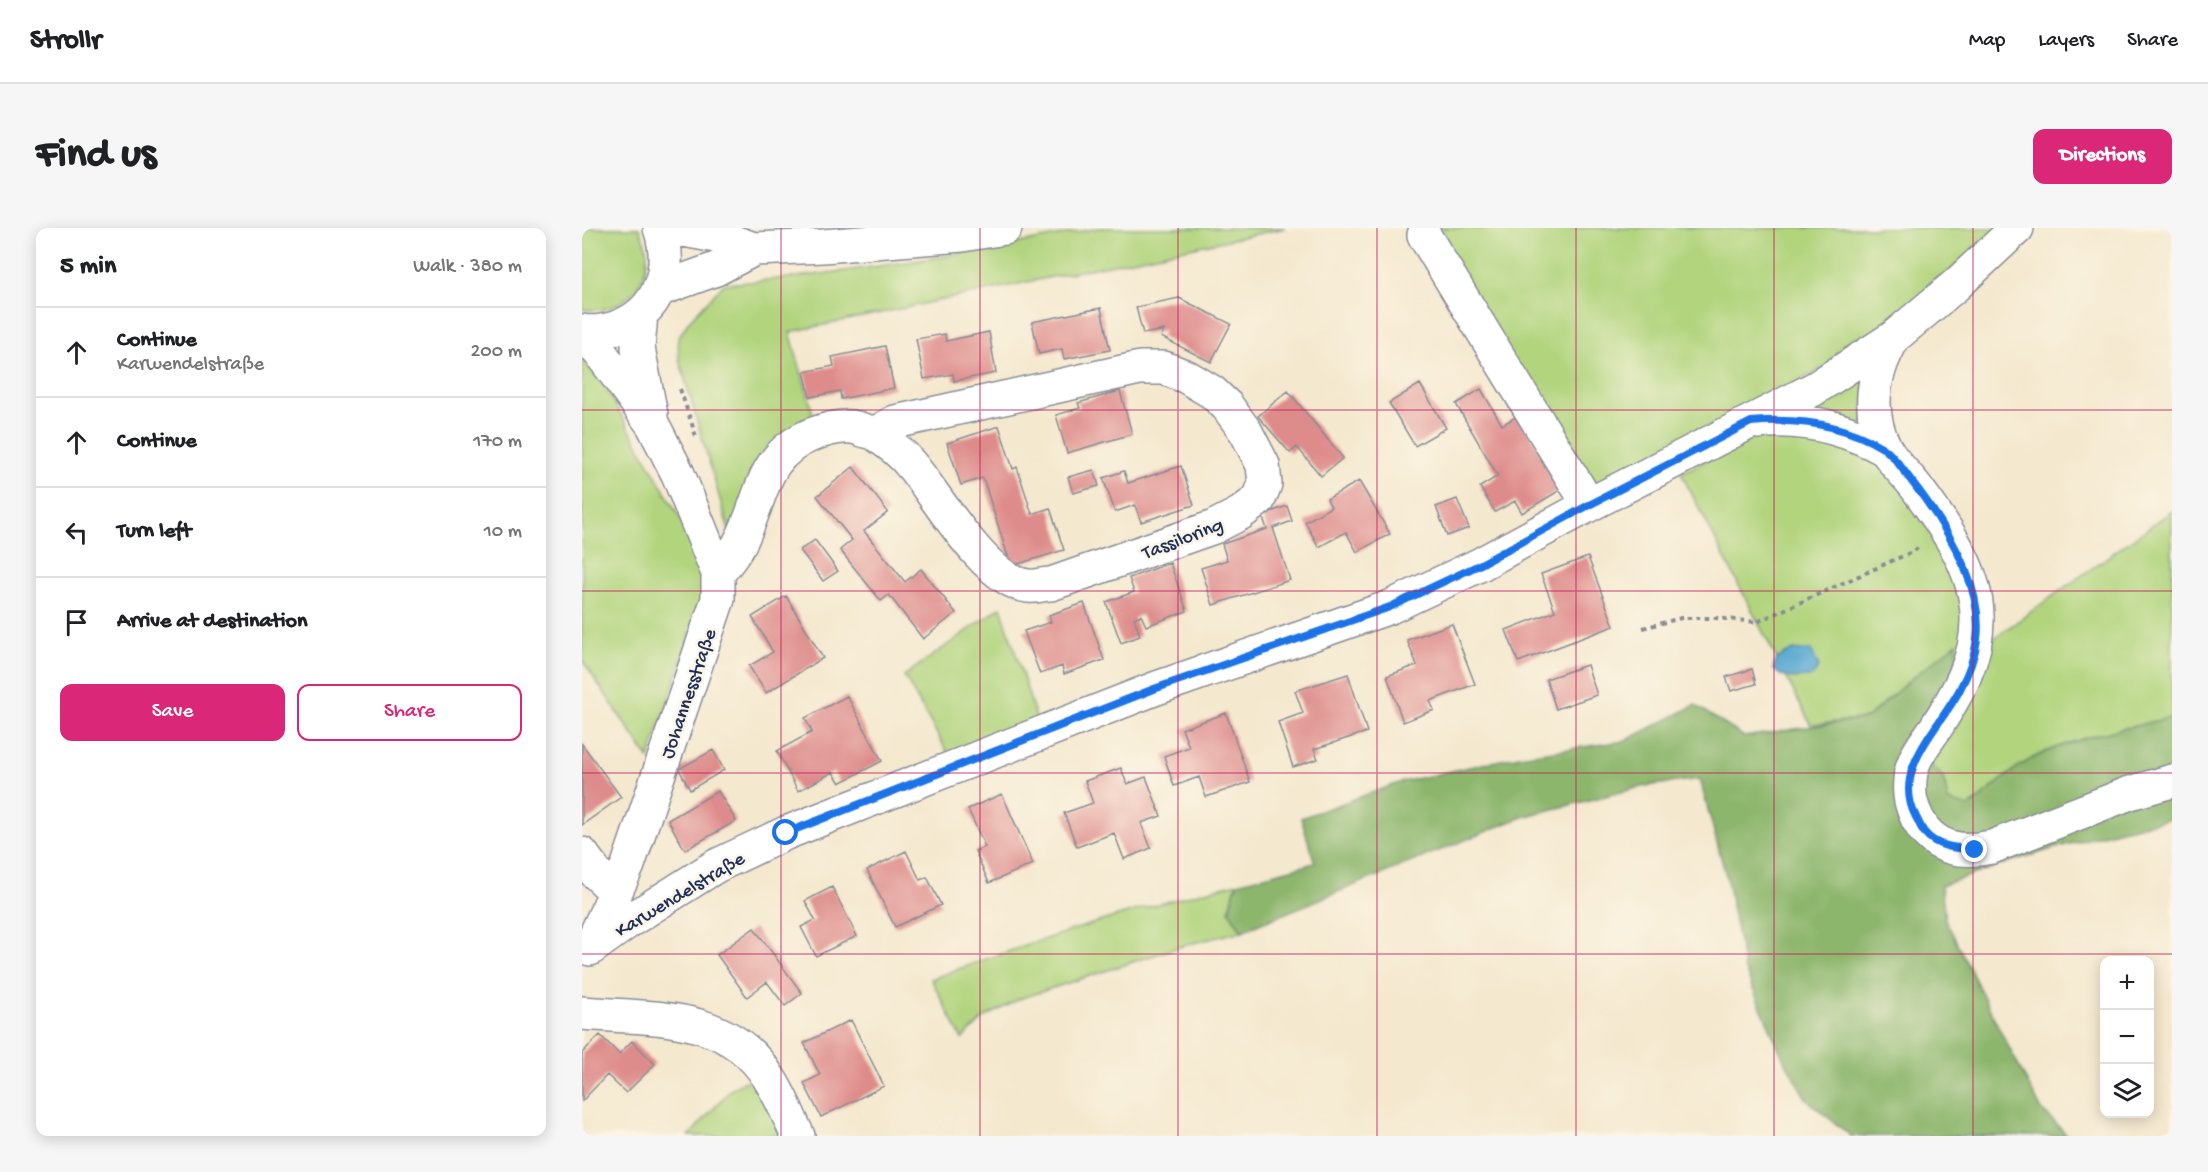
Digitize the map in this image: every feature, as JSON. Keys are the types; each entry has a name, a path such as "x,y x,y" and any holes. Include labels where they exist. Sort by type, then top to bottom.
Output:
{"street":[{"path":"653,425 638,348 649,302 666,263 665,244 660,228"},
{"path":"673,228 716,236 754,249 962,235 1005,228"},
{"name":"Karwendelstraße","path":"586,954 628,921 716,866 786,833 1154,689 1390,607 1479,565 1595,502 1814,389 1894,337 1956,285 2017,228"},
{"path":"1424,235 1595,502"},
{"path":"582,332 606,330 625,324 649,302 754,249"},
{"path":"582,332 602,355 653,425"},
{"path":"1894,337 1882,356 1877,375 1874,397 1877,427 1886,450 1919,490 1961,557 1972,588 1977,614 1977,639 1970,666 1959,690 1915,759 1911,774 1911,808 1924,833 1936,842 1951,848 1975,850 1992,847 2130,794 2172,782"},
{"name":"Tassiloring","path":"718,573 733,554 744,534 770,469 791,445 832,428 851,427 874,433 894,447 911,464 979,554 998,572 1012,581 1028,586 1050,584 1214,527 1241,513 1258,499 1265,484 1263,465 1246,432 1227,406 1212,392 1187,377 1164,368 1140,368 895,422 874,433"},
{"path":"1751,422 1777,420 1807,422 1866,439 1886,450"},
{"name":"Johannesstraße","path":"586,954 628,865 718,599 718,573 678,474 653,425"},
{"path":"582,854 596,873 616,892"},
{"path":"582,1013 669,1018 698,1024 723,1034 750,1055 769,1076 798,1136"}],"path":[{"path":"678,384 699,445"},
{"path":"1643,628 1682,618 1716,618 1757,622 1914,551 1942,527"}],"green space":[{"path":"582,228 639,228 645,244 647,260 640,282 625,299 605,309 582,309"},
{"path":"1099,228 1285,228 790,332 813,414 798,425 729,530 679,359 678,338 689,321 724,284 912,261"},
{"path":"1423,228 2003,228 1855,351 1591,494"},
{"path":"582,360 605,387 692,539 705,590 649,759 582,660"},
{"path":"1865,376 1864,425 1804,410"},
{"path":"1763,432 1868,449 1928,518 1969,614 1955,678 1956,644 1912,678 1867,718 1811,725 1681,473"},
{"path":"2172,511 2172,717 2084,738 2050,750 2018,768 1969,808 1948,801 1944,778 1920,762 1983,646"},
{"path":"1001,607 1038,724 952,760 904,676"},
{"path":"1957,643 1955,678 1920,762 1934,768 1942,776 1948,801 1969,807 2018,768 2050,750 2084,738 2172,717 2172,819 2055,848 1941,886 1945,919 2000,1030 2041,1109 2068,1136 1851,1136 1807,1100 1782,1056 1744,968 1727,880 1700,779 1645,786 1522,817 1242,931 1229,911 1237,883 1315,863 1301,818 1402,782 1519,756 1625,741 1695,705 1744,737 1867,718 1912,678"},
{"path":"1237,883 1229,911 1242,931 1185,945 1019,999 984,1018 962,1039 931,979 1082,927"},
{"path":"760,1074 792,1136 689,1136 732,1088"}],"water":[{"path":"1793,650 1811,650 1819,666 1813,676 1787,677 1773,669 1776,659"}],"building":[{"path":"1179,298 1231,324 1211,362 1161,337 1164,330 1143,334 1136,307"},
{"path":"1101,308 1110,350 1064,359 1062,349 1039,354 1032,322"},
{"path":"989,332 996,373 954,381 953,374 924,379 916,339 945,334 946,341"},
{"path":"885,346 894,388 841,399 840,391 810,397 804,372 834,366 832,357"},
{"path":"1420,384 1446,428 1415,446 1389,403"},
{"path":"1481,389 1502,425 1519,415 1562,489 1522,513 1515,501 1495,512 1480,487 1498,476 1456,404"},
{"path":"1120,391 1132,434 1067,453 1056,415 1080,408 1078,403"},
{"path":"1288,391 1343,458 1321,476 1297,447 1290,453 1258,416"},
{"path":"999,426 1013,469 1017,467 1032,514 1050,508 1064,550 1011,566 983,478 961,485 947,443"},
{"path":"1181,466 1194,505 1141,522 1135,505 1115,512 1103,478 1124,471 1128,483"},
{"path":"853,467 888,512 864,531 905,582 921,569 956,613 923,639 889,595 881,601 840,550 852,540 817,496"},
{"path":"1094,470 1099,486 1073,493 1068,477"},
{"path":"1359,481 1390,534 1357,552 1346,532 1319,547 1305,522 1331,507 1327,499"},
{"path":"1457,499 1469,528 1447,536 1436,507"},
{"path":"1287,506 1292,521 1273,528 1290,580 1213,605 1201,568 1227,560 1222,544 1267,529 1262,515"},
{"path":"815,540 838,571 823,581 800,550"},
{"path":"1588,557 1614,626 1518,662 1506,630 1555,611 1541,574"},
{"path":"1170,563 1187,611 1146,626 1141,615 1134,618 1140,636 1121,643 1106,602 1134,592 1129,578"},
{"path":"786,596 823,658 766,693 749,666 773,652 752,617"},
{"path":"1084,603 1104,660 1064,674 1062,666 1040,674 1024,631 1051,622 1049,615"},
{"path":"1452,624 1475,684 1430,701 1434,710 1403,722 1387,676 1417,665 1407,640"},
{"path":"1587,665 1597,695 1556,709 1546,679"},
{"path":"1752,669 1756,684 1731,691 1726,677"},
{"path":"1348,674 1367,732 1314,749 1318,759 1293,767 1278,722 1303,713 1295,691"},
{"path":"847,696 882,761 840,783 833,772 798,791 777,751 812,732 805,718"},
{"path":"1226,713 1250,782 1206,797 1199,777 1174,786 1164,756 1189,747 1182,729"},
{"path":"582,744 621,797 582,825"},
{"path":"713,750 724,770 690,790 679,769"},
{"path":"1121,768 1127,784 1146,777 1161,816 1141,823 1151,848 1124,859 1114,833 1077,847 1064,813 1093,803 1085,781"},
{"path":"718,791 736,821 685,850 668,820"},
{"path":"1002,794 1033,864 989,883 975,851 985,847 968,809"},
{"path":"906,851 920,880 927,877 941,905 895,927 867,870"},
{"path":"832,887 857,936 816,956 801,927 815,920 805,901"},
{"path":"754,928 802,993 785,1006 767,982 747,997 717,955"},
{"path":"851,1020 884,1086 821,1117 804,1083 820,1075 804,1043"},
{"path":"600,1035 619,1054 632,1041 655,1064 626,1093 607,1075 582,1101 582,1053"}],"route":[{"path":"786,833 1154,689 1390,607 1479,565 1589,505 1751,422 1777,420 1807,422 1834,428 1866,439 1886,450 1919,490 1961,557 1972,588 1977,614 1977,639 1970,666 1959,690 1915,759 1910,790 1911,808 1924,833 1936,842 1951,848 1975,850"}]}
